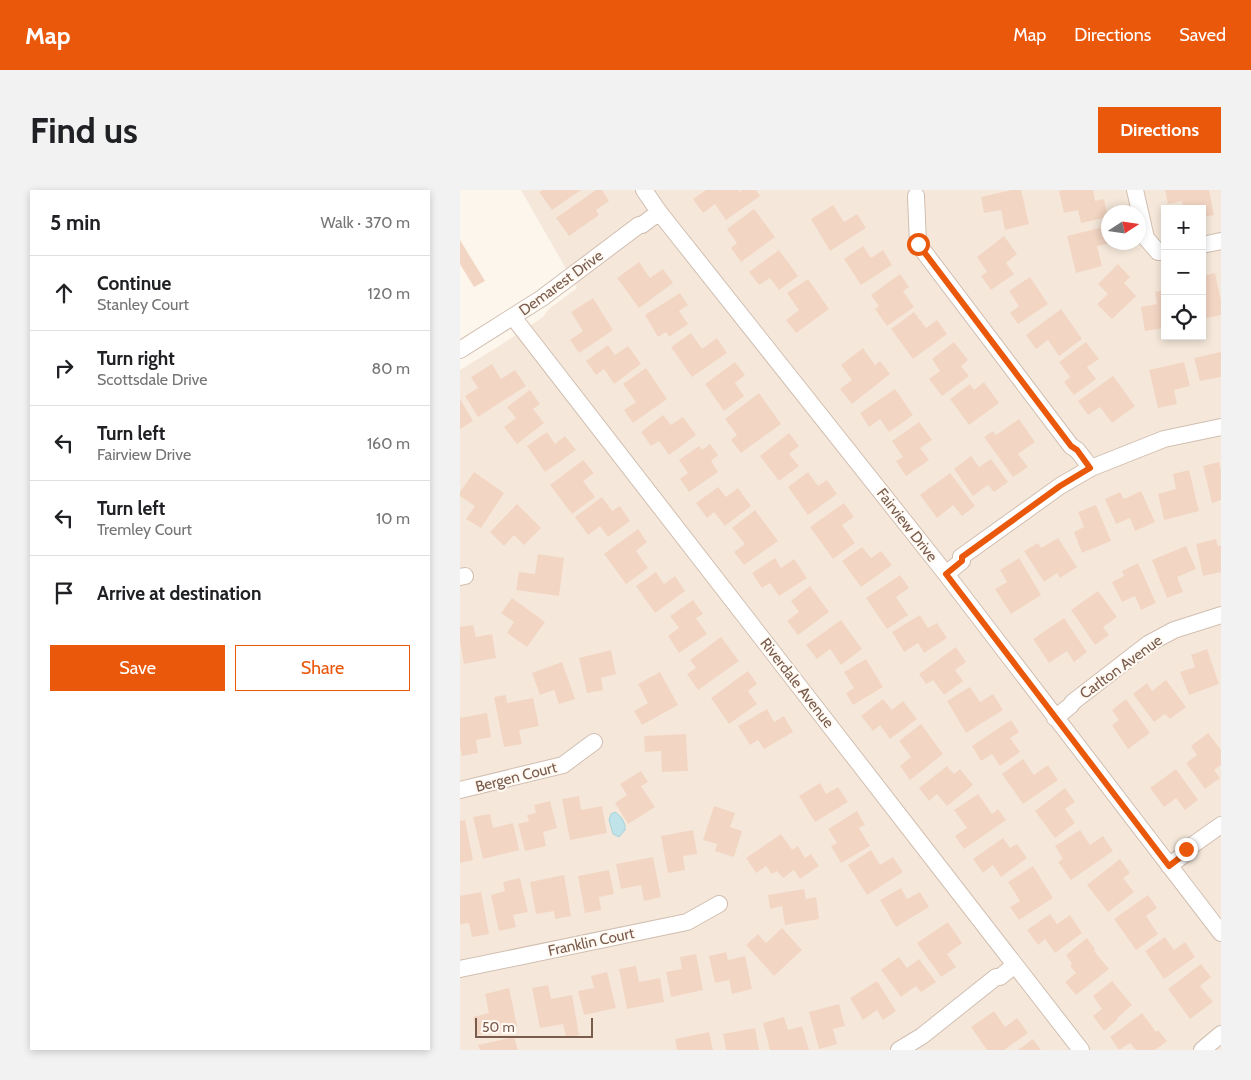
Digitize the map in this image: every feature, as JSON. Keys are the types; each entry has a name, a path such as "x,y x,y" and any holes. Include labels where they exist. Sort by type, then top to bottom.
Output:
{"street":[{"name":"Fairview Drive","path":"644,190 659,212 946,574 1221,933"},
{"path":"1135,190 1146,238 1158,252 1161,252"},
{"path":"916,196 918,244 1071,446 1077,450 1090,468"},
{"name":"Demarest Drive","path":"460,350 542,298 659,212"},
{"path":"1206,244 1221,241"},
{"name":"Riverdale Avenue","path":"513,317 1081,1050"},
{"path":"946,574 962,561 962,557 1060,486 1090,468 1164,439 1221,427"},
{"name":"Carlton Avenue","path":"1055,718 1148,644 1174,630 1221,615"},
{"name":"Bergen Court","path":"460,790 563,765 594,742"},
{"path":"1169,866 1186,853 1186,849 1221,826"},
{"name":"Franklin Court","path":"460,970 687,922 719,904"},
{"path":"898,1050 922,1036 996,977 1015,966"},
{"path":"1202,1050 1221,1034"}],"shaded area":[{"path":"521,190 1221,190 1221,1050 460,1050 460,370 543,317 549,309 577,288"}],"water":[{"path":"615,812 625,825 625,830 619,837 613,834 609,820 611,814"}],"building":[{"path":"543,190 581,190 552,210 539,192"},
{"path":"596,190 602,190 609,201 596,210 599,215 569,236 556,218"},
{"path":"706,190 738,190 739,192 742,190 756,190 760,196 726,220 715,204 703,213 693,199"},
{"path":"1012,190 1021,190 1029,224 1005,230 1001,210 984,213 981,197"},
{"path":"1093,190 1095,201 1104,199 1105,205 1101,205 1101,219 1081,223 1078,210 1064,213 1059,191"},
{"path":"1165,190 1209,190 1214,215 1206,216 1206,205 1183,205 1182,201 1168,204"},
{"path":"833,205 844,222 857,214 866,228 830,251 811,219"},
{"path":"754,209 775,237 741,262 731,248 737,243 727,229"},
{"path":"1101,228 1101,245 1097,246 1102,266 1076,273 1067,236"},
{"path":"1004,236 1017,254 1006,263 1014,274 991,290 981,276 987,272 977,257"},
{"path":"460,240 485,281 474,287 460,264"},
{"path":"863,246 871,258 883,250 892,265 861,285 844,259"},
{"path":"779,250 798,276 779,290 770,278 759,285 749,272"},
{"path":"639,262 650,278 663,269 673,283 639,308 617,278"},
{"path":"1118,264 1130,277 1124,283 1136,296 1112,319 1097,304 1108,294 1098,284"},
{"path":"1215,273 1221,301 1221,315 1206,318 1206,295 1206,275"},
{"path":"900,274 909,287 903,291 914,307 887,326 875,309 879,306 871,295"},
{"path":"1030,277 1048,304 1018,324 1010,313 1019,306 1009,291"},
{"path":"808,279 829,309 796,333 786,320 799,310 787,293"},
{"path":"1161,291 1161,329 1145,331 1141,307 1157,304 1155,292"},
{"path":"680,293 688,305 679,311 688,324 669,337 666,332 658,337 645,315"},
{"path":"593,298 613,330 579,353 570,340 583,331 571,312"},
{"path":"1061,309 1082,339 1059,356 1048,340 1036,349 1026,335"},
{"path":"914,312 926,328 937,320 947,334 913,359 891,329"},
{"path":"691,333 702,349 717,338 727,353 692,377 671,347"},
{"path":"954,342 968,360 961,366 969,376 942,396 929,379 940,371 932,359"},
{"path":"1086,342 1099,359 1087,367 1096,379 1074,395 1064,382 1070,377 1059,362"},
{"path":"608,345 615,355 628,346 641,364 614,384 604,369 596,375 586,361"},
{"path":"863,348 875,365 880,361 890,374 852,404 840,389 852,380 841,365"},
{"path":"1221,352 1221,377 1200,381 1194,358"},
{"path":"735,362 745,375 735,383 744,396 724,411 705,384"},
{"path":"1184,362 1190,386 1174,390 1177,404 1158,408 1149,370"},
{"path":"492,364 501,379 515,370 526,386 478,417 465,396 478,388 471,377"},
{"path":"646,368 667,399 633,423 624,410 636,402 623,384"},
{"path":"1113,376 1135,406 1112,423 1100,407 1088,415 1078,401"},
{"path":"984,382 999,403 969,425 950,399 970,384 974,390"},
{"path":"895,389 913,415 889,432 880,419 869,427 860,413"},
{"path":"530,390 540,404 533,409 544,423 517,444 504,427 516,418 507,407"},
{"path":"759,393 781,424 741,453 731,440 737,435 725,419"},
{"path":"460,399 473,421 460,429"},
{"path":"663,415 671,425 683,417 696,435 669,455 659,441 651,446 641,432"},
{"path":"1019,419 1035,442 1018,454 1028,467 1013,477 984,437 993,431 996,435"},
{"path":"919,422 932,440 920,448 929,460 906,476 896,461 903,457 892,441"},
{"path":"547,432 555,444 565,436 576,450 545,472 527,446"},
{"path":"789,433 799,446 789,454 799,466 779,481 760,456"},
{"path":"710,444 718,455 711,461 718,472 689,492 680,479 688,473 679,460 699,446 702,450"},
{"path":"971,456 979,467 991,459 1008,482 994,492 988,485 973,496 954,469"},
{"path":"583,460 594,473 583,481 595,497 572,514 550,485"},
{"path":"1219,462 1221,471 1221,500 1212,503 1203,466"},
{"path":"1189,470 1199,511 1164,520 1158,494 1176,489 1173,474"},
{"path":"474,472 504,493 481,528 466,519 475,506 460,496 460,492"},
{"path":"808,472 818,486 827,480 837,494 808,515 788,487"},
{"path":"950,473 975,506 962,516 953,505 937,518 920,495"},
{"path":"718,487 726,497 738,488 751,506 725,526 714,512 707,518 696,503"},
{"path":"1141,491 1155,522 1135,531 1130,518 1116,524 1105,499 1120,492 1124,499"},
{"path":"602,497 612,511 620,506 630,521 608,537 600,526 588,535 575,517"},
{"path":"844,503 854,517 842,525 855,543 833,559 810,527"},
{"path":"517,504 541,528 524,545 514,535 504,546 490,532"},
{"path":"1096,505 1111,541 1082,553 1074,532 1084,527 1078,512"},
{"path":"755,510 778,541 744,565 734,552 745,544 732,528"},
{"path":"638,529 647,542 636,551 648,568 626,584 604,554"},
{"path":"1058,538 1077,567 1060,578 1057,573 1044,582 1024,551 1038,543 1041,548"},
{"path":"1216,539 1218,546 1221,546 1221,572 1203,576 1196,544"},
{"path":"1186,546 1196,569 1177,577 1183,592 1167,598 1152,560"},
{"path":"862,547 871,558 881,551 892,565 861,587 842,561"},
{"path":"538,554 564,558 559,596 516,590 519,572 535,574"},
{"path":"775,558 781,568 794,559 807,578 779,596 770,583 762,588 752,573"},
{"path":"1019,558 1041,595 1011,614 995,589 1007,582 1000,570"},
{"path":"1138,563 1156,603 1141,610 1135,596 1122,602 1112,582 1124,576 1122,571"},
{"path":"656,572 664,584 675,576 685,591 655,613 636,586"},
{"path":"900,575 909,588 896,597 908,615 887,629 866,598"},
{"path":"810,586 829,612 798,635 787,621 799,612 791,601"},
{"path":"1098,591 1117,617 1103,627 1109,635 1095,645 1071,610"},
{"path":"512,598 545,622 527,647 507,633 514,622 501,613"},
{"path":"693,600 703,614 696,618 707,634 679,653 668,636 679,628 670,616"},
{"path":"920,615 928,628 937,623 947,638 924,653 918,643 904,652 892,632"},
{"path":"1064,618 1087,652 1074,662 1067,651 1049,663 1033,639"},
{"path":"841,620 862,649 841,665 830,649 817,659 806,645"},
{"path":"473,625 476,637 492,634 496,658 464,664 460,642 460,627"},
{"path":"721,637 739,661 698,690 687,674 696,668 690,660"},
{"path":"956,647 966,662 955,670 963,681 944,695 933,680 926,684 919,674"},
{"path":"1207,649 1219,684 1189,695 1180,672 1195,667 1191,655"},
{"path":"611,650 616,674 601,678 603,690 587,693 579,658"},
{"path":"866,659 883,687 853,705 846,693 854,688 844,672"},
{"path":"562,662 575,699 559,704 554,690 540,695 532,673"},
{"path":"748,671 757,684 748,691 757,704 729,724 711,698"},
{"path":"660,672 678,705 642,725 634,711 648,703 638,684"},
{"path":"1166,680 1186,707 1170,719 1165,714 1154,722 1133,694 1147,683 1152,691"},
{"path":"970,687 980,702 993,694 1003,710 966,733 947,701"},
{"path":"506,695 507,703 533,698 539,726 519,730 522,744 504,747 494,697"},
{"path":"883,699 892,710 903,701 917,719 890,739 880,725 873,731 861,716"},
{"path":"1126,699 1150,733 1128,749 1112,725 1119,720 1112,710"},
{"path":"767,709 774,722 784,716 793,732 764,749 758,740 750,745 738,726"},
{"path":"487,713 491,737 476,740 478,753 462,756 460,718"},
{"path":"1011,720 1019,732 1010,738 1020,752 1000,766 992,754 981,761 972,746"},
{"path":"921,724 943,754 910,780 900,766 911,757 899,741"},
{"path":"1208,733 1221,750 1221,765 1214,770 1220,778 1205,789 1186,763 1197,755 1191,746"},
{"path":"686,734 688,771 662,772 661,751 645,752 644,736"},
{"path":"1023,759 1034,775 1048,765 1058,780 1023,804 1002,774"},
{"path":"947,766 954,774 960,769 973,785 947,806 937,794 929,801 919,788"},
{"path":"1176,769 1198,800 1185,810 1176,798 1164,807 1150,788"},
{"path":"641,771 648,782 641,786 655,807 628,824 615,803 627,795 620,784"},
{"path":"820,783 826,794 838,787 848,802 815,822 799,796"},
{"path":"1065,788 1075,802 1065,809 1075,823 1055,838 1035,811"},
{"path":"978,794 992,814 998,809 1006,820 964,849 955,836 967,828 954,810"},
{"path":"579,796 581,810 602,806 607,833 570,840 562,799"},
{"path":"550,801 557,828 543,832 546,846 525,851 518,824 529,821 527,815 536,813 534,805"},
{"path":"714,806 735,813 730,827 742,831 734,857 715,851 717,844 703,840"},
{"path":"857,811 865,825 859,828 870,846 841,863 831,846 837,843 828,829"},
{"path":"490,814 493,828 513,823 519,850 483,859 473,817"},
{"path":"465,820 473,860 460,863 460,821"},
{"path":"693,830 697,854 683,856 685,870 668,873 661,836"},
{"path":"1080,830 1090,845 1103,836 1113,851 1071,880 1058,862 1063,859 1055,846"},
{"path":"781,834 792,850 798,846 805,858 811,854 819,866 800,879 794,870 783,878 777,871 772,874 766,866 756,873 746,858"},
{"path":"1003,838 1010,848 1017,844 1027,858 1001,877 993,865 983,873 973,859"},
{"path":"871,850 880,865 893,857 903,872 867,895 848,865"},
{"path":"653,857 661,897 644,901 641,885 621,889 616,864"},
{"path":"1120,859 1130,873 1123,878 1134,892 1108,912 1087,885"},
{"path":"1033,866 1053,898 1019,920 1010,907 1020,901 1008,882"},
{"path":"609,870 614,894 599,897 601,910 585,913 578,876"},
{"path":"564,875 571,916 555,919 554,911 536,914 530,882"},
{"path":"520,878 528,912 513,915 516,927 499,931 491,895 505,891 503,882"},
{"path":"901,888 907,899 920,892 929,907 896,927 880,900"},
{"path":"804,889 806,899 816,897 819,919 785,925 782,906 770,909 768,895"},
{"path":"481,892 489,934 472,937 469,923 460,924 460,896"},
{"path":"1148,895 1157,908 1146,916 1158,934 1136,950 1114,919"},
{"path":"1050,914 1057,924 1070,915 1082,933 1055,953 1045,939 1038,945 1027,930"},
{"path":"948,922 962,943 947,954 956,967 941,977 917,943"},
{"path":"782,928 802,950 774,976 746,945 758,934 766,943"},
{"path":"1165,937 1174,950 1185,942 1195,957 1164,979 1145,951"},
{"path":"1087,938 1095,949 1094,951 1109,969 1076,995 1065,982 1076,973 1070,966 1072,964 1066,955"},
{"path":"726,952 728,960 745,956 752,989 732,994 729,980 715,983 709,956"},
{"path":"696,954 703,990 671,997 666,972 682,969 680,957"},
{"path":"899,957 907,968 919,959 936,982 921,992 916,986 901,997 881,970"},
{"path":"1201,964 1211,977 1200,986 1213,1002 1190,1019 1168,989"},
{"path":"636,966 639,982 660,978 664,1002 627,1009 619,969"},
{"path":"607,972 616,1008 584,1015 578,991 594,988 591,976"},
{"path":"877,981 896,1011 883,1020 877,1010 863,1020 850,998"},
{"path":"1112,981 1132,1005 1104,1031 1093,1016 1102,1009 1093,996"},
{"path":"548,985 551,999 572,995 579,1035 566,1037 563,1024 540,1028 532,988"},
{"path":"509,988 517,1026 477,1035 473,1017 489,1013 485,994"},
{"path":"839,1004 845,1026 833,1029 837,1044 819,1049 809,1012"},
{"path":"994,1011 1005,1027 1017,1018 1028,1033 1004,1050 987,1050 971,1027"},
{"path":"1142,1013 1156,1032 1158,1030 1167,1041 1155,1050 1136,1050 1130,1043 1119,1050 1110,1037"},
{"path":"784,1017 788,1030 802,1026 809,1050 770,1050 763,1023"},
{"path":"755,1028 759,1050 726,1050 723,1034"},
{"path":"709,1032 713,1050 677,1050 675,1039"},
{"path":"514,1037 518,1050 480,1050 478,1045"},
{"path":"1033,1039 1041,1050 1018,1050"}],"route":[{"path":"918,244 1071,446 1077,450 1090,468 1060,486 962,557 962,561 946,574 1169,866 1186,853 1186,849"}]}
